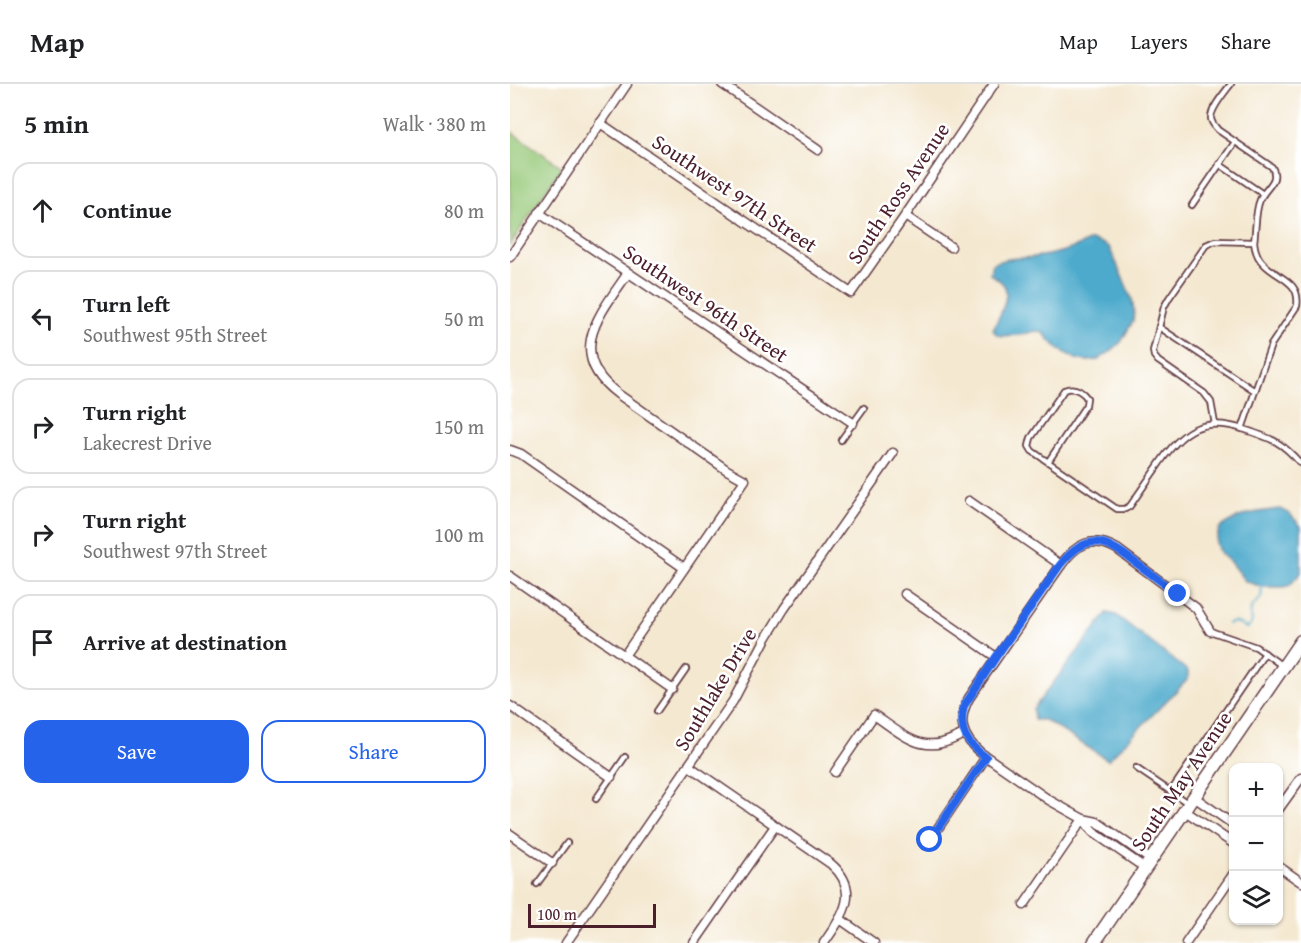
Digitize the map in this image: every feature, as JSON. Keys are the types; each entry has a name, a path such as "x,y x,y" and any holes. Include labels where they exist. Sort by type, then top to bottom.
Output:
{"main road":[{"name":"South May Avenue","path":"1094,943 1301,641"}],"street":[{"path":"510,256 627,84"},
{"path":"722,84 818,150"},
{"name":"South Ross Avenue","path":"851,293 994,84"},
{"name":"Southwest 97th Street","path":"600,123 851,293"},
{"name":"Southwest 96th Street","path":"539,213 853,423"},
{"path":"905,216 951,247"},
{"path":"624,656 745,480 727,470 618,394 597,373 590,353 593,328 628,273"},
{"path":"510,450 521,454 684,568"},
{"name":"Southlake Drive","path":"566,943 733,701 784,609 893,453"},
{"path":"969,501 1060,565"},
{"path":"1148,864 1097,822 1083,819 1049,800 970,744 964,734 962,714 964,706 1060,565 1074,549 1086,544 1098,542 1114,547 1196,608 1210,631"},
{"path":"510,576 672,689"},
{"path":"905,594 996,657"},
{"path":"510,706 611,777"},
{"path":"835,772 874,716 907,738 925,744 943,742 964,734"},
{"path":"930,840 986,757"},
{"path":"689,766 840,872 847,904 840,920 824,943"},
{"path":"1283,803 1301,778"},
{"path":"1189,804 1229,823"},
{"path":"1189,804 1229,840"},
{"path":"1083,819 1093,832 1148,864"},
{"path":"1024,905 1083,819"},
{"path":"694,943 775,826"},
{"path":"510,834 552,863"},
{"path":"1283,869 1301,882"},
{"path":"1186,943 1229,879"},
{"path":"840,920 874,943"}],"lane":[{"path":"1231,84 1214,109 1211,116 1212,124 1272,167 1275,173 1274,179 1259,201 1254,242 1256,252 1264,264 1292,284 1299,298 1297,306 1271,345 1242,429"},
{"path":"1192,205 1235,142"},
{"path":"1219,164 1263,194"},
{"path":"1215,424 1211,402 1204,393 1158,361 1153,351 1168,298 1206,245 1215,241 1254,242"},
{"path":"1159,327 1255,391"},
{"path":"1048,462 1086,405 1087,398 1083,393 1070,388 1064,390 1030,438 1029,446 1032,451 1048,462 1118,509 1130,506 1179,438 1196,428 1207,425 1215,424 1242,429 1275,440 1301,464"},
{"path":"841,440 864,408"},
{"path":"1210,631 1256,647 1283,667"},
{"path":"1171,791 1265,653"},
{"path":"657,711 686,669"},
{"path":"596,799 625,757"},
{"path":"1136,768 1189,804"},
{"path":"1105,840 1111,832"},
{"path":"537,884 567,843"}],"green space":[{"path":"510,131 562,167 510,245"}],"water":[{"path":"1091,240 1109,247 1132,299 1133,321 1121,342 1098,360 1089,361 1078,360 1058,349 1043,333 1036,331 1019,335 996,334 993,329 1004,305 1006,292 1001,282 990,274 992,264 1008,259 1057,253"},
{"path":"1281,509 1289,513 1301,526 1301,573 1286,587 1262,587 1245,581 1219,552 1216,543 1219,529 1241,516"},
{"path":"1107,613 1116,615 1188,671 1188,679 1108,760 1045,720 1034,720 1033,709"}],"waterway":[{"path":"1227,624 1235,622 1247,628 1250,625 1251,609 1261,597 1262,587"}],"route":[{"path":"930,840 986,757 970,744 964,734 962,724 964,706 1060,565 1074,549 1098,542 1110,545 1178,594"}]}
